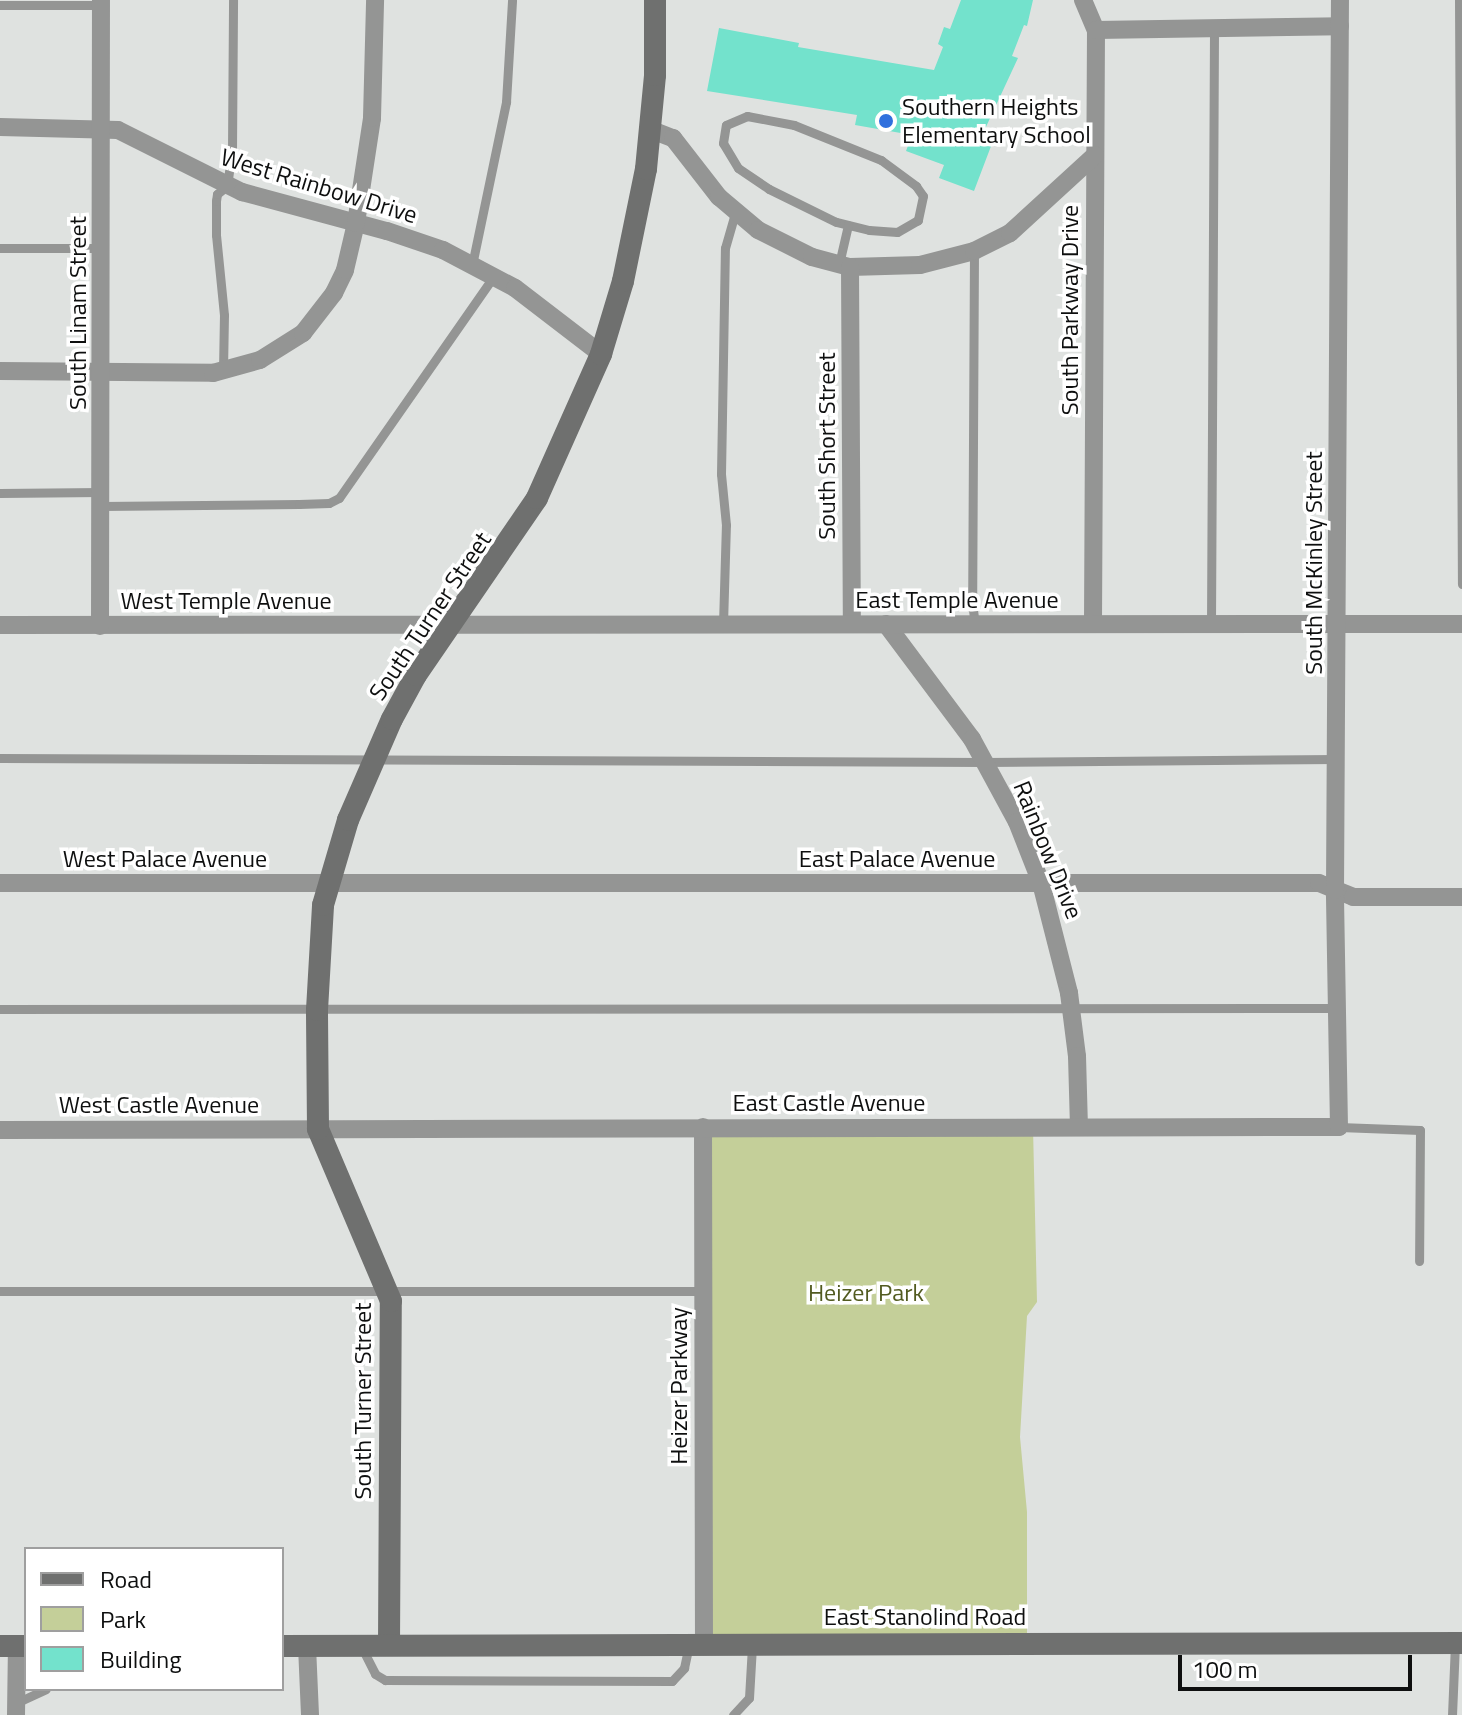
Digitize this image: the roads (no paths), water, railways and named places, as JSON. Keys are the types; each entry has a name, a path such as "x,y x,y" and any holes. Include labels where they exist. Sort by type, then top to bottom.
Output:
{"main road":[{"name":"South Turner Street","path":"389,1645 388,1292 318,1129 320,933 348,820 372,759 416,675 537,498 601,354 636,225 655,75 655,0"},
{"name":"East Stanolind Road","path":"284,1646 1458,1643"}],"street":[{"path":"0,371 223,371 240,368 283,348 321,313 345,270 356,223 372,118 375,0"},
{"name":"South Parkway Drive","path":"1083,0 1096,30 1093,624"},
{"name":"South McKinley Street","path":"1339,1127 1335,890 1339,624 1340,0"},
{"name":"South Linam Street","path":"100,2 103,372 100,626"},
{"path":"1096,30 1340,26"},
{"name":"West Rainbow Drive","path":"0,127 118,130 227,186 443,250 494,276 601,354"},
{"path":"649,129 673,138 699,175 735,213 787,246 845,266 920,265 974,251 1010,233 1095,155"},
{"name":"South Short Street","path":"845,266 852,624"},
{"name":"Rainbow Drive","path":"886,624 972,739 1017,822 1041,883 1063,960 1072,1010 1079,1127"},
{"name":"East Temple Avenue","path":"453,625 1462,624"},
{"name":"West Temple Avenue","path":"0,625 453,625"},
{"name":"West Palace Avenue","path":"0,883 330,883"},
{"name":"East Palace Avenue","path":"330,883 1319,883 1353,897 1462,897"},
{"name":"Heizer Parkway","path":"696,1645 703,1127"},
{"name":"East Castle Avenue","path":"318,1129 1339,1127"},
{"name":"West Castle Avenue","path":"0,1130 318,1129"},
{"path":"14,1646 16,1709"},
{"path":"307,1646 310,1715"}],"lane":[{"path":"223,371 224,315 216,224 217,194 227,186 232,151 233,0"},
{"path":"472,265 506,102 512,0"},
{"path":"1459,0 1462,584"},
{"path":"0,5 100,2"},
{"path":"1211,625 1214,28"},
{"path":"747,116 769,118 833,138 881,160 916,186 923,196 918,220 908,228 888,232 848,225 782,196 738,168 723,143 726,125 747,116"},
{"path":"723,624 726,525 721,474 725,248 735,213"},
{"path":"845,266 848,225"},
{"path":"0,248 102,248"},
{"path":"974,251 975,624"},
{"path":"0,493 101,499 329,503 339,498 494,276"},
{"path":"0,758 985,762 1337,759"},
{"path":"0,1009 1337,1008"},
{"path":"1339,1127 1420,1130 1419,1261"},
{"path":"0,1291 703,1291"},
{"path":"733,1715 749,1698 752,1643"},
{"path":"1452,1715 1458,1643"},
{"path":"361,1645 375,1674 385,1680 672,1681 684,1668 696,1645"},
{"path":"16,1709 43,1691"}],"place":[{"name":"Southern Heights Elementary School","path":"886,121"}],"park label":[{"name":"Heizer Park","path":"866,1293"}]}
